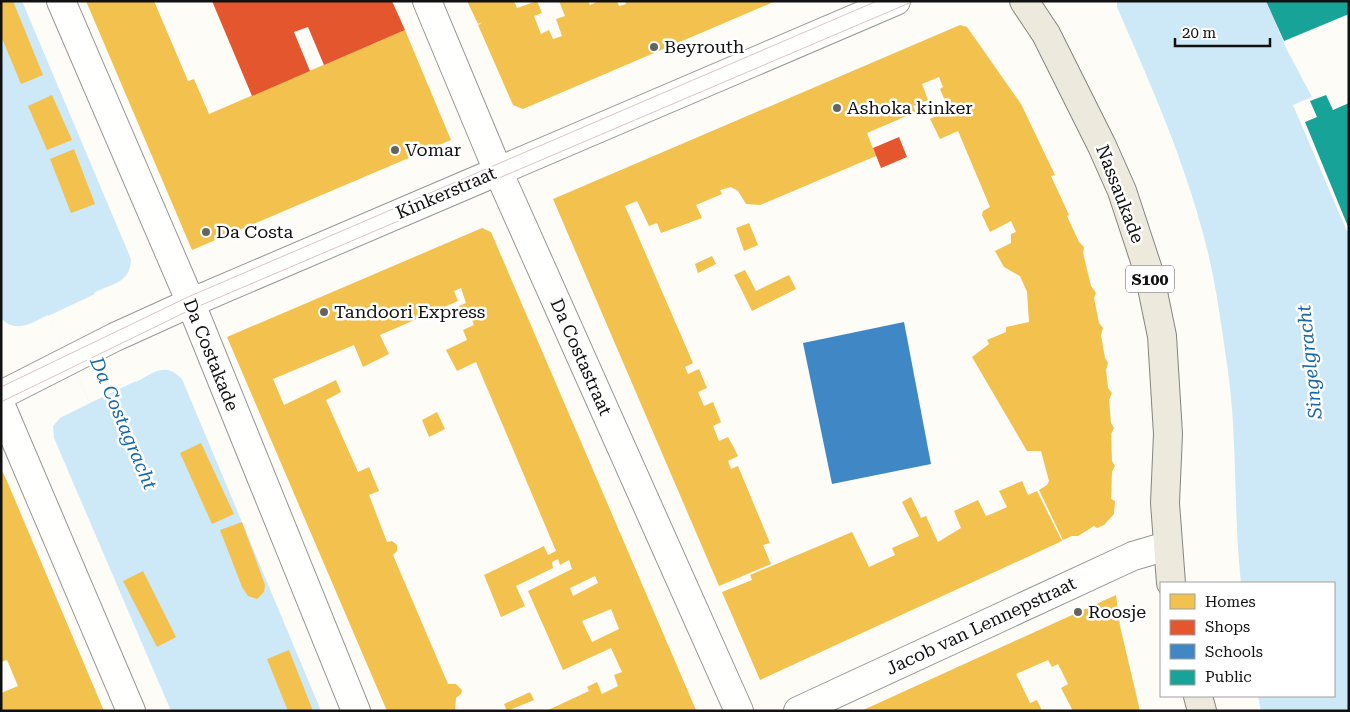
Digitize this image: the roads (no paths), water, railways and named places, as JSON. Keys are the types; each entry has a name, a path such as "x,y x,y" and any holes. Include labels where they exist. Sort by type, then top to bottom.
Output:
{"main road":[{"name":"Nassaukade","path":"1024,1 1046,34 1102,146 1122,191 1149,273 1162,336 1168,434 1165,503 1171,582"},
{"path":"1198,697 1202,711"}],"street":[{"name":"Da Costakade","path":"61,1 190,303 356,711"},
{"name":"Da Costastraat","path":"427,1 498,171 739,711"},
{"name":"Kinkerstraat","path":"1,395 115,337 190,303 896,1"},
{"path":"1,406 131,711"},
{"name":"Jacob van Lennepstraat","path":"798,711 1134,556 1167,546"}],"water":[{"name":"Da Costagracht","path":"1,1 22,1 131,259 130,267 124,278 94,293 136,382 160,370 170,371 182,379 321,711 171,711 54,438 53,426 60,418 90,403 48,315 24,326 6,323 1,318"},
{"name":"Singelgracht","path":"1117,1 1266,1 1287,50 1312,97 1293,105 1349,236 1349,711 1261,711 1258,697 1335,697 1335,582 1241,582 1233,419 1227,364 1211,268 1196,207 1176,149 1117,7"}],"tram line":[{"path":"1,387 188,297 877,1"},
{"path":"1,402 192,309 914,1"}],"place":[{"name":"Beyrouth","path":"654,47"},
{"name":"Ashoka kinker","path":"837,108"},
{"name":"Vomar","path":"395,150"},
{"name":"Da Costa","path":"206,232"},
{"name":"Tandoori Express","path":"324,312"},
{"name":"Roosje","path":"1078,612"}]}
